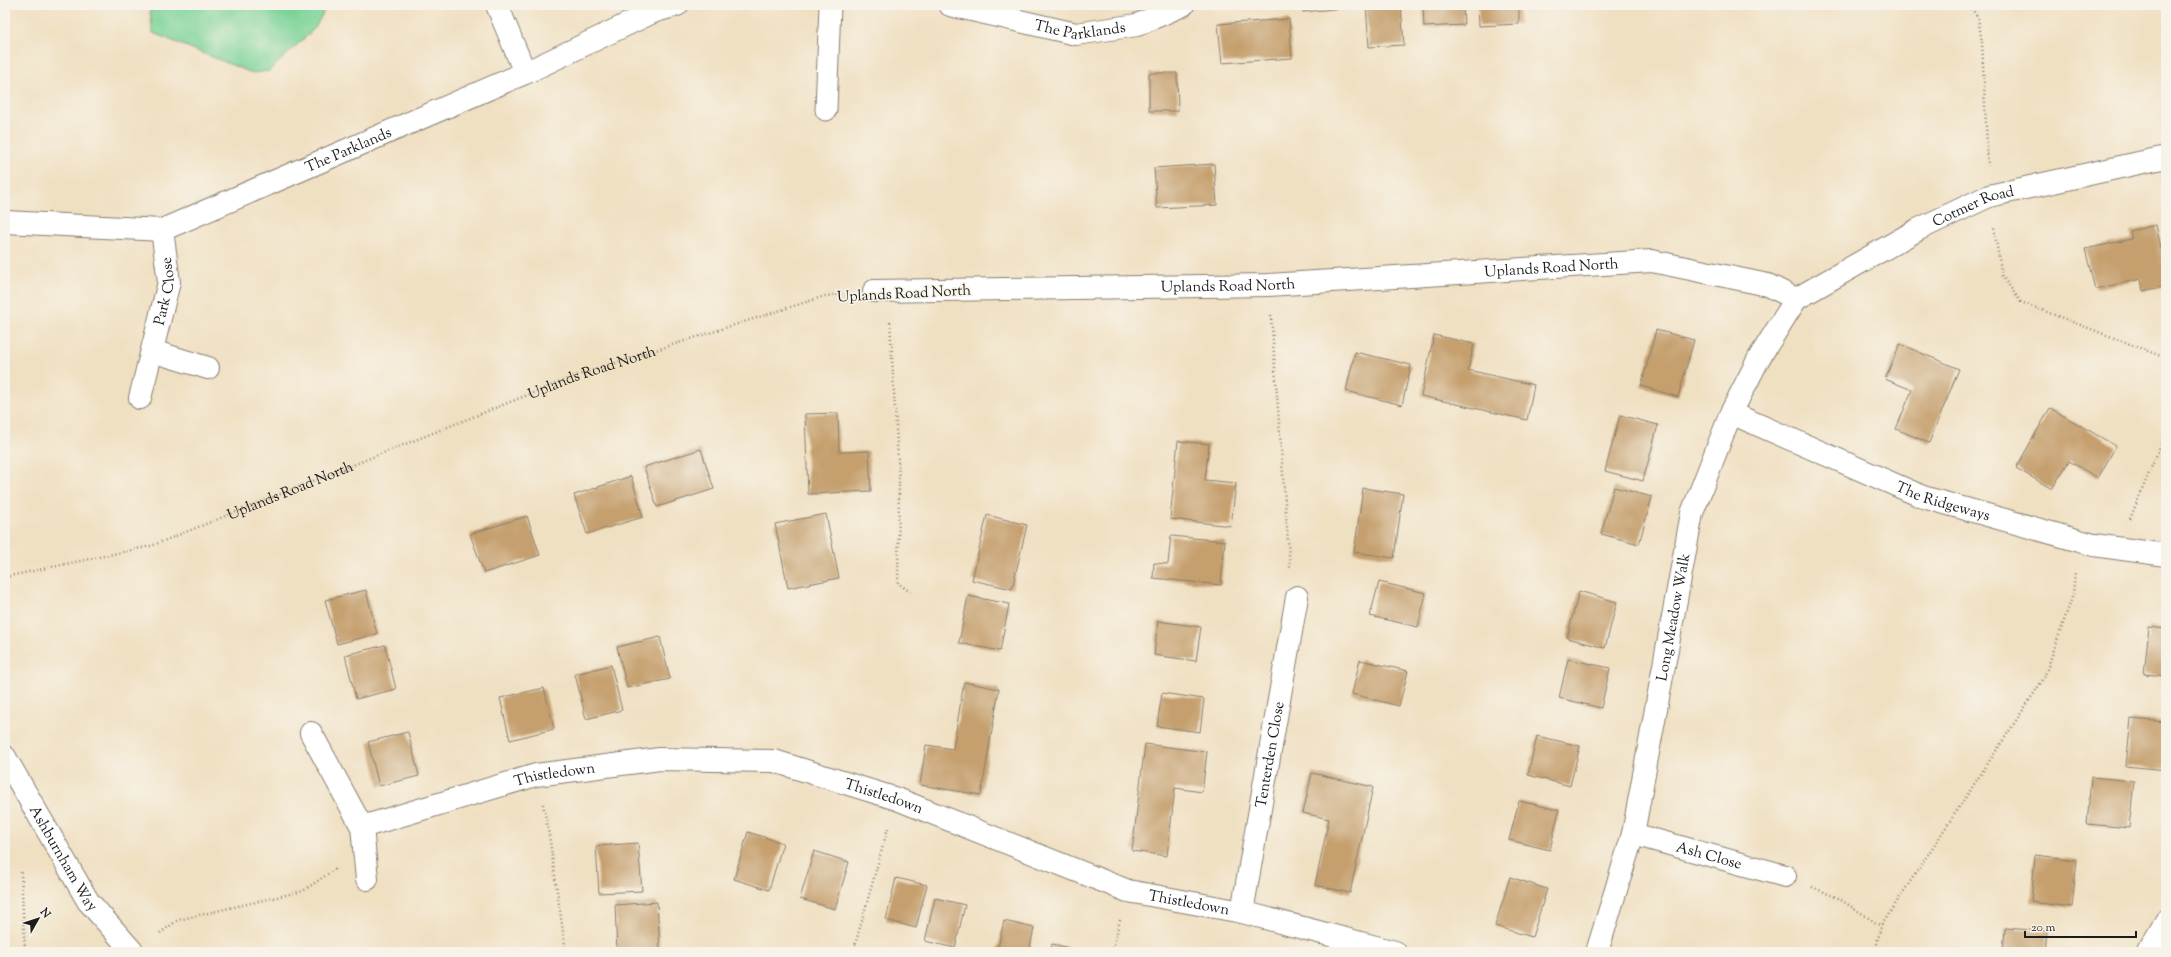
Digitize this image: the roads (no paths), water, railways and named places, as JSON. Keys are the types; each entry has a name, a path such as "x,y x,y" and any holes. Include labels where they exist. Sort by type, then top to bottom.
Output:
{"street":[{"path":"497,5 525,73"},
{"name":"The Parklands","path":"5,222 162,230 525,73 653,12 677,5"},
{"name":"The Parklands","path":"950,5 1076,34 1137,25 1183,5"},
{"name":"Cotmer Road","path":"1796,299 1919,229 1989,196 2166,157"},
{"name":"Park Close","path":"140,398 169,282 162,230"},
{"name":"Uplands Road North","path":"882,291 1268,285 1652,261 1768,285 1796,299"},
{"name":"Long Meadow Walk","path":"1597,952 1633,834 1692,513 1731,413 1759,358 1796,299"},
{"path":"152,351 208,368"},
{"name":"The Ridgeways","path":"1731,413 1923,497 2077,540 2166,555"},
{"name":"Tenterden Close","path":"1242,912 1297,597"},
{"path":"311,733 363,837 367,879"},
{"name":"Ashburnham Way","path":"5,757 88,901 133,952"},
{"name":"Thistledown","path":"363,837 536,774 660,759 774,761 896,799 1128,891 1242,912 1395,952"},
{"name":"Ash Close","path":"1633,834 1785,876"},
{"path":"2148,952 2166,921"}],"lane":[{"path":"826,110 830,5"}]}
